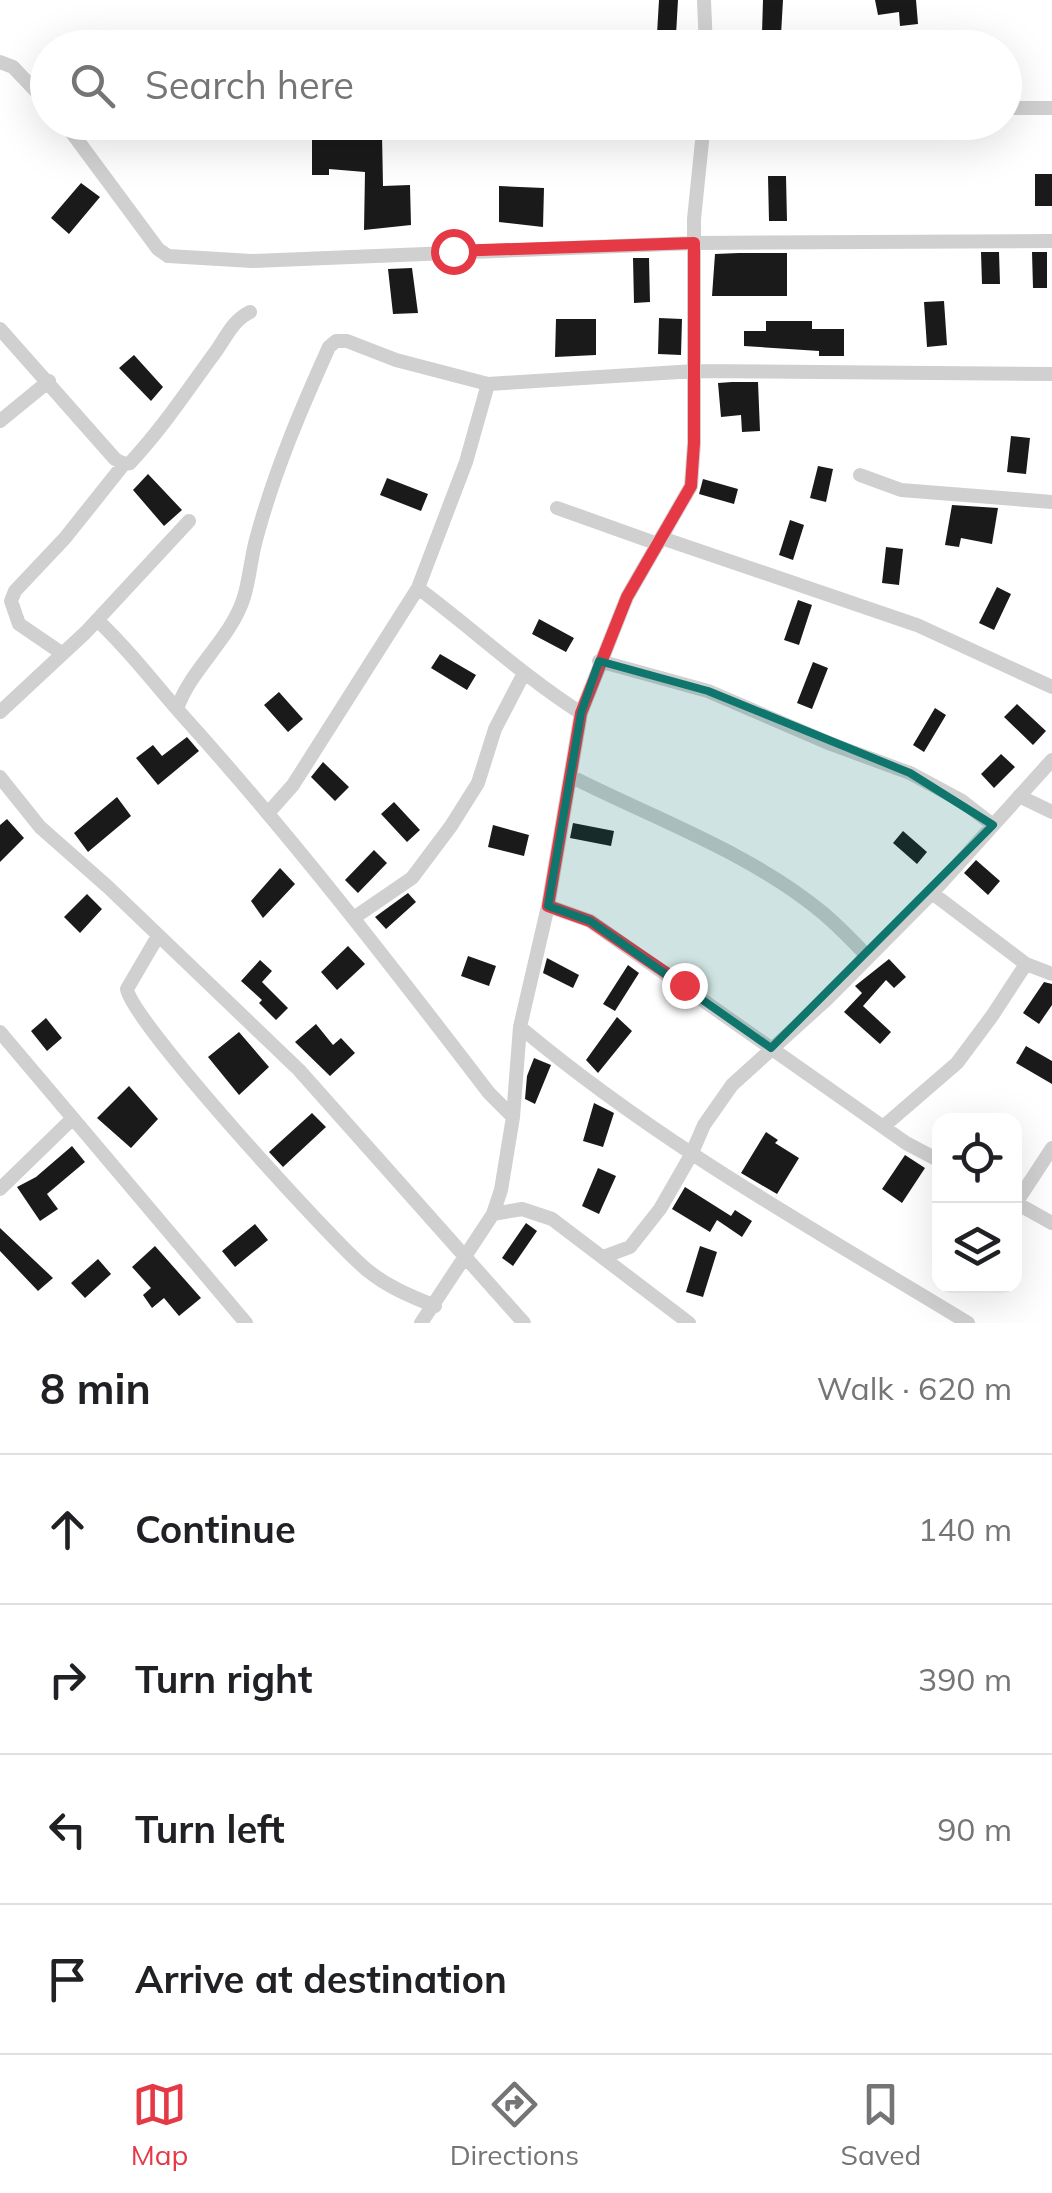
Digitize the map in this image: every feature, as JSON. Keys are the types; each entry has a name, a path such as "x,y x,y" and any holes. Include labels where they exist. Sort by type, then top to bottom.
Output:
{"street":[{"path":"704,0 705,30"},
{"path":"0,62 13,67 30,85"},
{"path":"1022,108 1052,108"},
{"path":"77,140 158,249 168,256 252,260 694,243 1052,240"},
{"path":"421,1323 493,1214 501,1190 513,1118 520,1027 548,906 581,713 627,597 691,486 694,243 703,140"},
{"path":"0,329 115,459 130,464 226,338 232,324 250,312"},
{"path":"176,709 184,688 219,642 244,600 256,538 289,436 329,348 336,341 348,341 396,360 488,384 695,370 1052,374"},
{"path":"0,421 49,381"},
{"path":"269,812 294,785 418,588 466,462 488,384"},
{"path":"60,652 19,624 11,601 124,464"},
{"path":"860,474 901,490 1052,502"},
{"path":"558,508 917,625 1052,687"},
{"path":"0,712 97,620 189,521"},
{"path":"418,588 523,674 581,713"},
{"path":"97,620 132,654 269,812 489,1093 513,1118"},
{"path":"599,662 708,691 910,773 962,801 993,824"},
{"path":"355,917 412,878 451,826 478,783 495,730 523,674"},
{"path":"165,694 184,688"},
{"path":"603,1257 630,1247 660,1209 716,1105 932,893 1052,760"},
{"path":"0,777 40,827 298,1070 524,1323"},
{"path":"572,777 766,876 822,912 867,956"},
{"path":"1019,796 1052,812"},
{"path":"932,893 1026,964 1052,974"},
{"path":"548,906 590,921 932,1157"},
{"path":"158,936 127,988 129,1000 170,1054 268,1166 362,1266 390,1288 435,1306"},
{"path":"884,1126 956,1063 1026,964"},
{"path":"520,1027 566,1066 691,1156 968,1323"},
{"path":"0,1032 246,1323"},
{"path":"489,1093 515,1078"},
{"path":"0,1189 71,1120"},
{"path":"1022,1193 1052,1148"},
{"path":"501,1190 522,1208 552,1218 689,1323"},
{"path":"1022,1207 1052,1224"},
{"path":"493,1214 522,1208"}],"highlighted area":[{"path":"599,661 708,691 910,773 993,825 771,1048 590,921 548,906 581,713"}],"building":[{"path":"659,0 678,0 676,30 657,30"},
{"path":"763,0 783,0 781,30 762,30"},
{"path":"875,0 916,0 918,24 900,26 899,12 878,15"},
{"path":"312,140 382,140 383,186 410,185 411,225 364,230 365,172 329,169 329,175 312,175"},
{"path":"1035,174 1052,174 1052,206 1035,206"},
{"path":"768,176 786,176 787,221 769,221"},
{"path":"81,183 100,197 69,234 51,218"},
{"path":"499,186 544,188 543,227 499,222"},
{"path":"981,252 999,252 1000,284 982,284"},
{"path":"1032,252 1047,252 1047,288 1033,288"},
{"path":"787,253 787,296 712,296 715,254"},
{"path":"633,258 649,258 650,302 634,303"},
{"path":"412,268 418,313 393,314 388,269"},
{"path":"944,301 947,345 927,347 924,302"},
{"path":"659,318 682,319 681,355 658,354"},
{"path":"556,319 596,319 596,355 555,357"},
{"path":"766,321 812,321 812,329 844,329 844,356 744,346 744,331 766,331"},
{"path":"134,355 163,387 151,401 119,368"},
{"path":"758,382 760,431 742,432 741,415 721,417 718,383"},
{"path":"1011,436 1030,438 1026,474 1007,472"},
{"path":"818,466 833,469 826,502 810,498"},
{"path":"148,474 182,510 164,526 133,490"},
{"path":"387,478 428,494 421,511 380,495"},
{"path":"703,479 738,489 734,504 699,494"},
{"path":"952,505 998,508 992,544 961,538 959,547 945,545"},
{"path":"790,520 804,525 793,560 779,555"},
{"path":"886,547 903,549 899,585 882,583"},
{"path":"997,587 1011,594 994,630 979,623"},
{"path":"798,600 812,605 799,645 784,640"},
{"path":"539,619 574,638 566,652 532,634"},
{"path":"440,654 476,675 467,690 431,668"},
{"path":"813,662 828,668 812,709 797,703"},
{"path":"279,692 303,719 288,732 264,705"},
{"path":"1017,704 1046,731 1033,745 1004,717"},
{"path":"935,708 946,715 924,752 913,745"},
{"path":"187,737 199,751 158,785 136,758 153,745 162,756"},
{"path":"1001,754 1015,767 994,788 981,774"},
{"path":"323,762 349,787 335,801 311,777"},
{"path":"117,797 131,816 88,852 74,833"},
{"path":"394,802 420,830 407,842 381,814"},
{"path":"7,819 24,838 0,862 0,825"},
{"path":"573,823 614,831 611,846 570,838"},
{"path":"493,825 529,835 524,856 488,847"},
{"path":"903,831 927,852 917,864 893,843"},
{"path":"374,850 387,863 358,893 345,880"},
{"path":"976,860 1000,881 988,895 964,873"},
{"path":"280,868 295,884 263,918 251,901"},
{"path":"408,893 416,902 386,929 375,917"},
{"path":"87,894 102,909 80,933 64,917"},
{"path":"348,946 365,964 337,990 321,972"},
{"path":"468,956 496,966 489,986 461,976"},
{"path":"547,958 579,975 573,988 543,973"},
{"path":"889,959 906,977 894,988 886,980 863,1006 891,1032 880,1044 844,1012 862,993 855,986"},
{"path":"260,960 272,971 262,982 288,1008 276,1020 241,981"},
{"path":"628,965 639,973 615,1011 603,1004"},
{"path":"1044,982 1052,984 1052,1005 1039,1024 1023,1013"},
{"path":"617,1017 632,1031 598,1073 586,1060"},
{"path":"46,1018 62,1038 47,1051 31,1031"},
{"path":"316,1024 333,1045 341,1038 355,1053 330,1076 295,1042"},
{"path":"239,1032 269,1067 239,1095 208,1057"},
{"path":"1026,1046 1052,1061 1052,1084 1016,1063"},
{"path":"534,1058 551,1065 535,1104 525,1099"},
{"path":"129,1086 158,1119 131,1148 97,1118"},
{"path":"594,1103 614,1113 603,1147 583,1141"},
{"path":"312,1113 326,1127 283,1167 269,1152"},
{"path":"766,1132 778,1140 775,1143 799,1158 777,1194 741,1173"},
{"path":"72,1146 85,1162 47,1194 58,1209 40,1221 17,1187 36,1177"},
{"path":"905,1155 925,1168 902,1203 882,1189"},
{"path":"598,1168 616,1176 599,1214 582,1206"},
{"path":"685,1187 731,1216 735,1210 752,1221 742,1237 717,1220 710,1232 672,1209"},
{"path":"526,1223 537,1231 513,1266 502,1258"},
{"path":"255,1224 268,1240 235,1267 222,1251"},
{"path":"0,1228 53,1278 38,1291 0,1251"},
{"path":"155,1246 201,1298 179,1316 164,1298 152,1308 143,1295 151,1288 132,1267"},
{"path":"700,1246 717,1252 703,1297 686,1292"},
{"path":"98,1259 111,1274 85,1298 71,1283"}],"route":[{"path":"453,251 694,243 691,486 627,597 581,713 548,906 590,921 684,985"}]}
